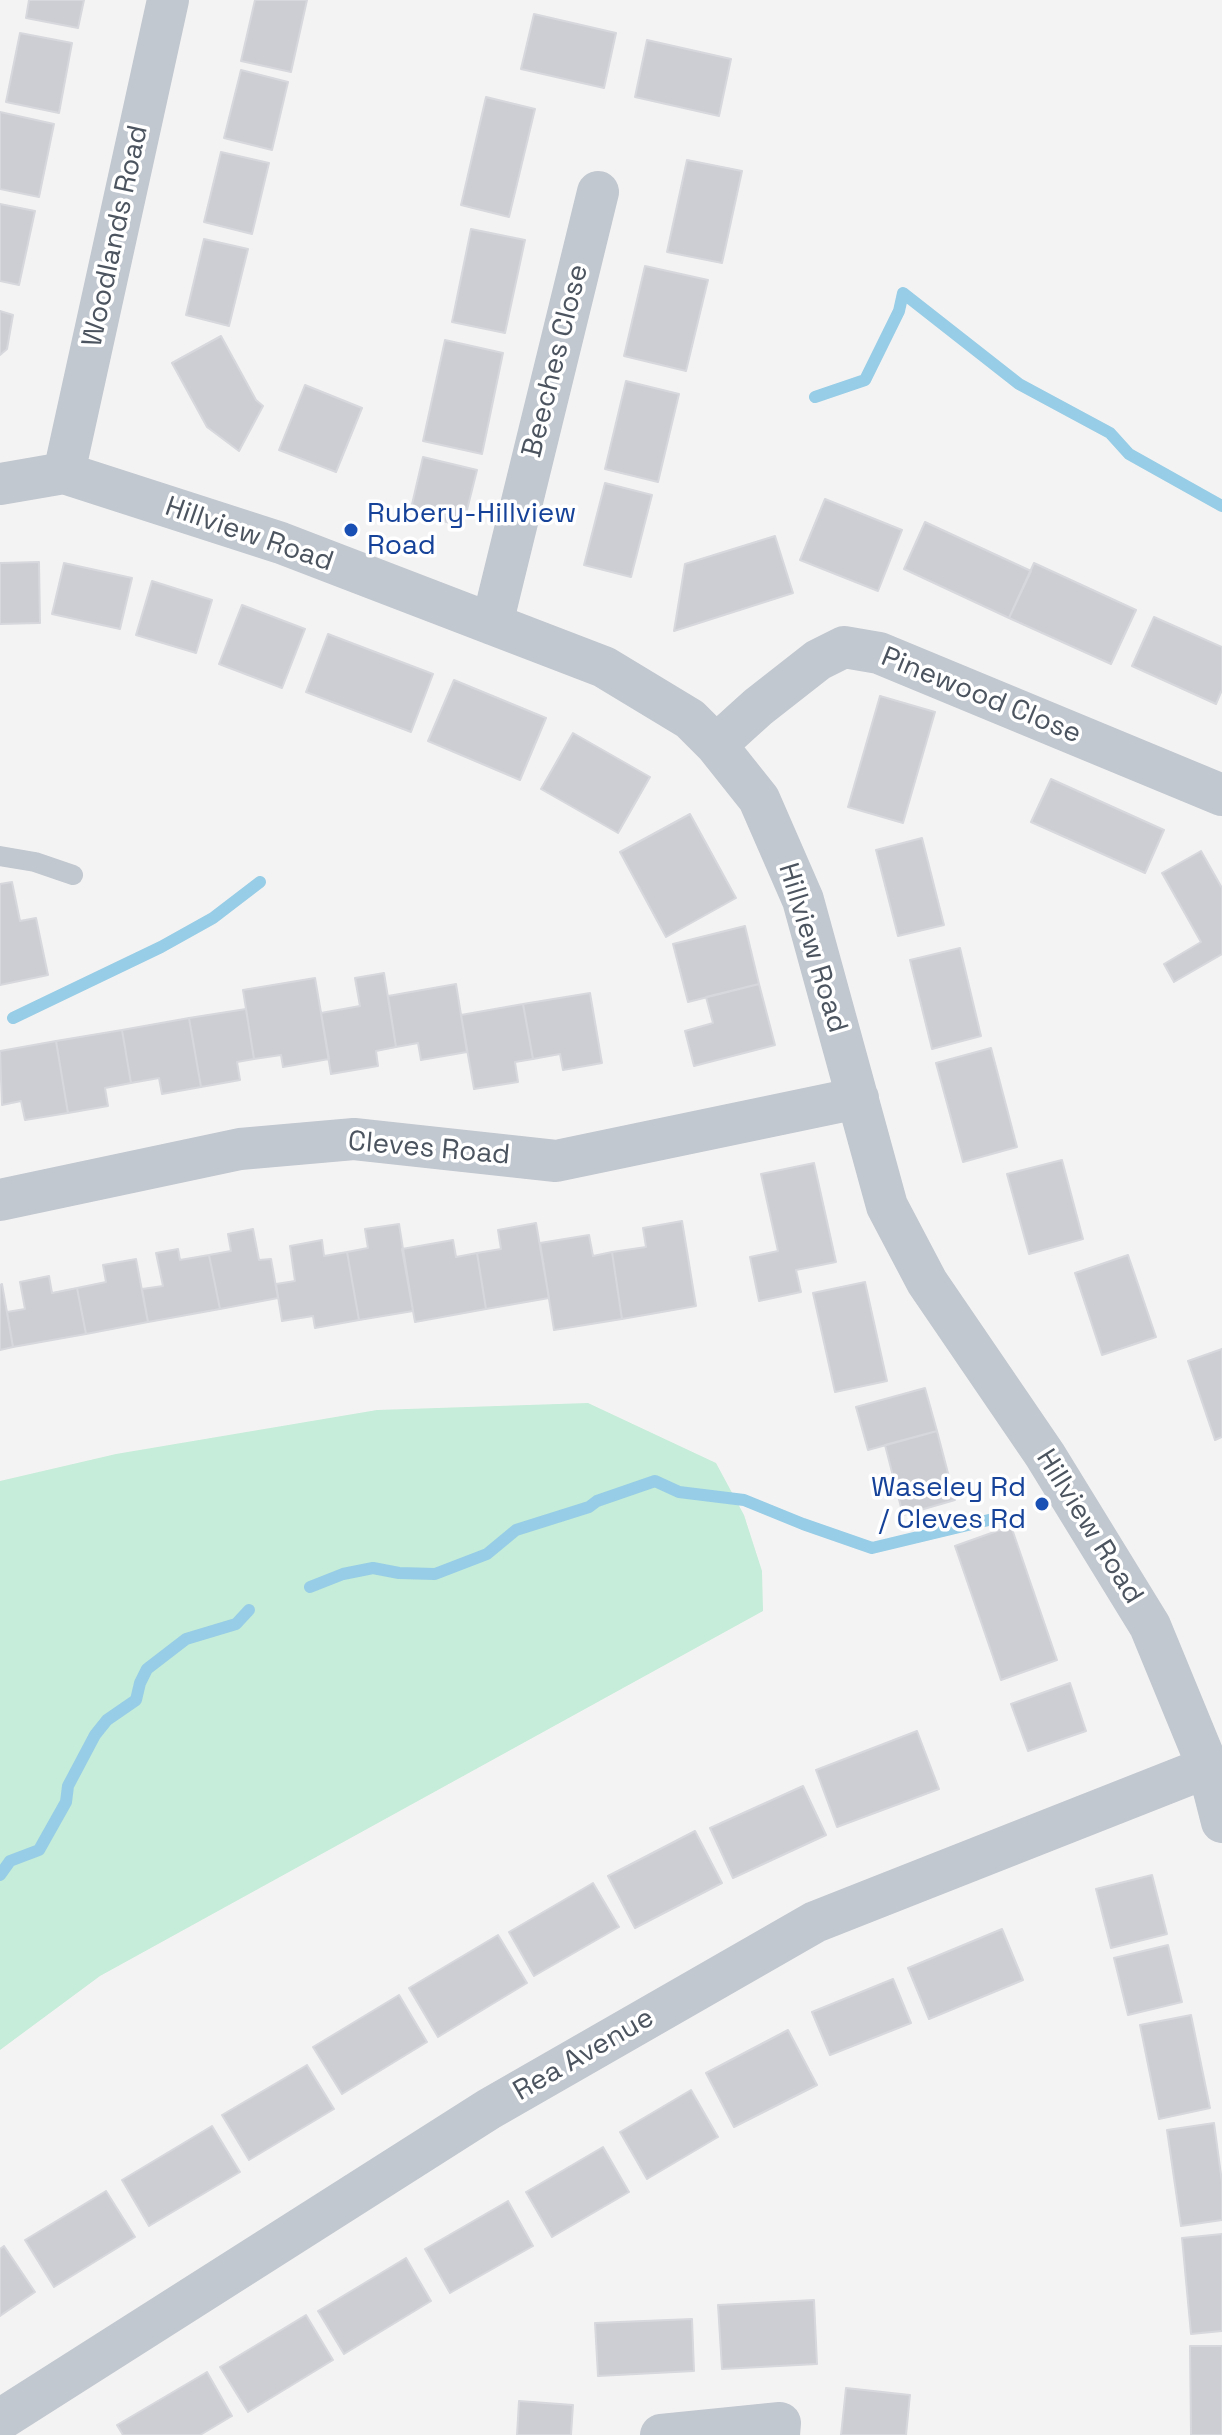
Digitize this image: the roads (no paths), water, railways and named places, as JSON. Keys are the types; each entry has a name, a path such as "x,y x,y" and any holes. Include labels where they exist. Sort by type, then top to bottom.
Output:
{"street":[{"name":"Woodlands Road","path":"64,473 168,0"},
{"name":"Beeches Close","path":"492,624 598,192"},
{"name":"Hillview Road","path":"0,484 64,473 281,543 604,667 690,719 716,745 759,799 803,900 887,1206 927,1282 1045,1455 1150,1626 1208,1767 1222,1822"},
{"name":"Pinewood Close","path":"716,745 818,660 844,647 879,653 1222,795"},
{"name":"Cleves Road","path":"0,1200 240,1149 354,1139 556,1161 858,1098"},
{"name":"Rea Avenue","path":"0,2420 489,2109 815,1922 1208,1767"},
{"path":"661,2435 780,2423 779,2435"}],"lane":[{"path":"0,856 35,862 73,875"}],"waterway":[{"path":"815,397 865,380 899,311 903,293 1019,384 1110,433 1129,454 1222,506"},
{"path":"13,1018 161,947 213,918 260,882"},
{"path":"310,1587 343,1574 373,1568 399,1573 435,1574 487,1554 516,1530 589,1507 597,1501 655,1481 679,1492 744,1500 872,1548 997,1518"},
{"path":"0,1875 10,1861 39,1850 66,1802 68,1786 95,1735 107,1720 136,1700 147,1669 186,1639 236,1624 249,1610"}],"place":[{"name":"Rubery-Hillview Road","path":"351,530"},
{"name":"Waseley Rd / Cleves Rd","path":"1042,1504"}]}
